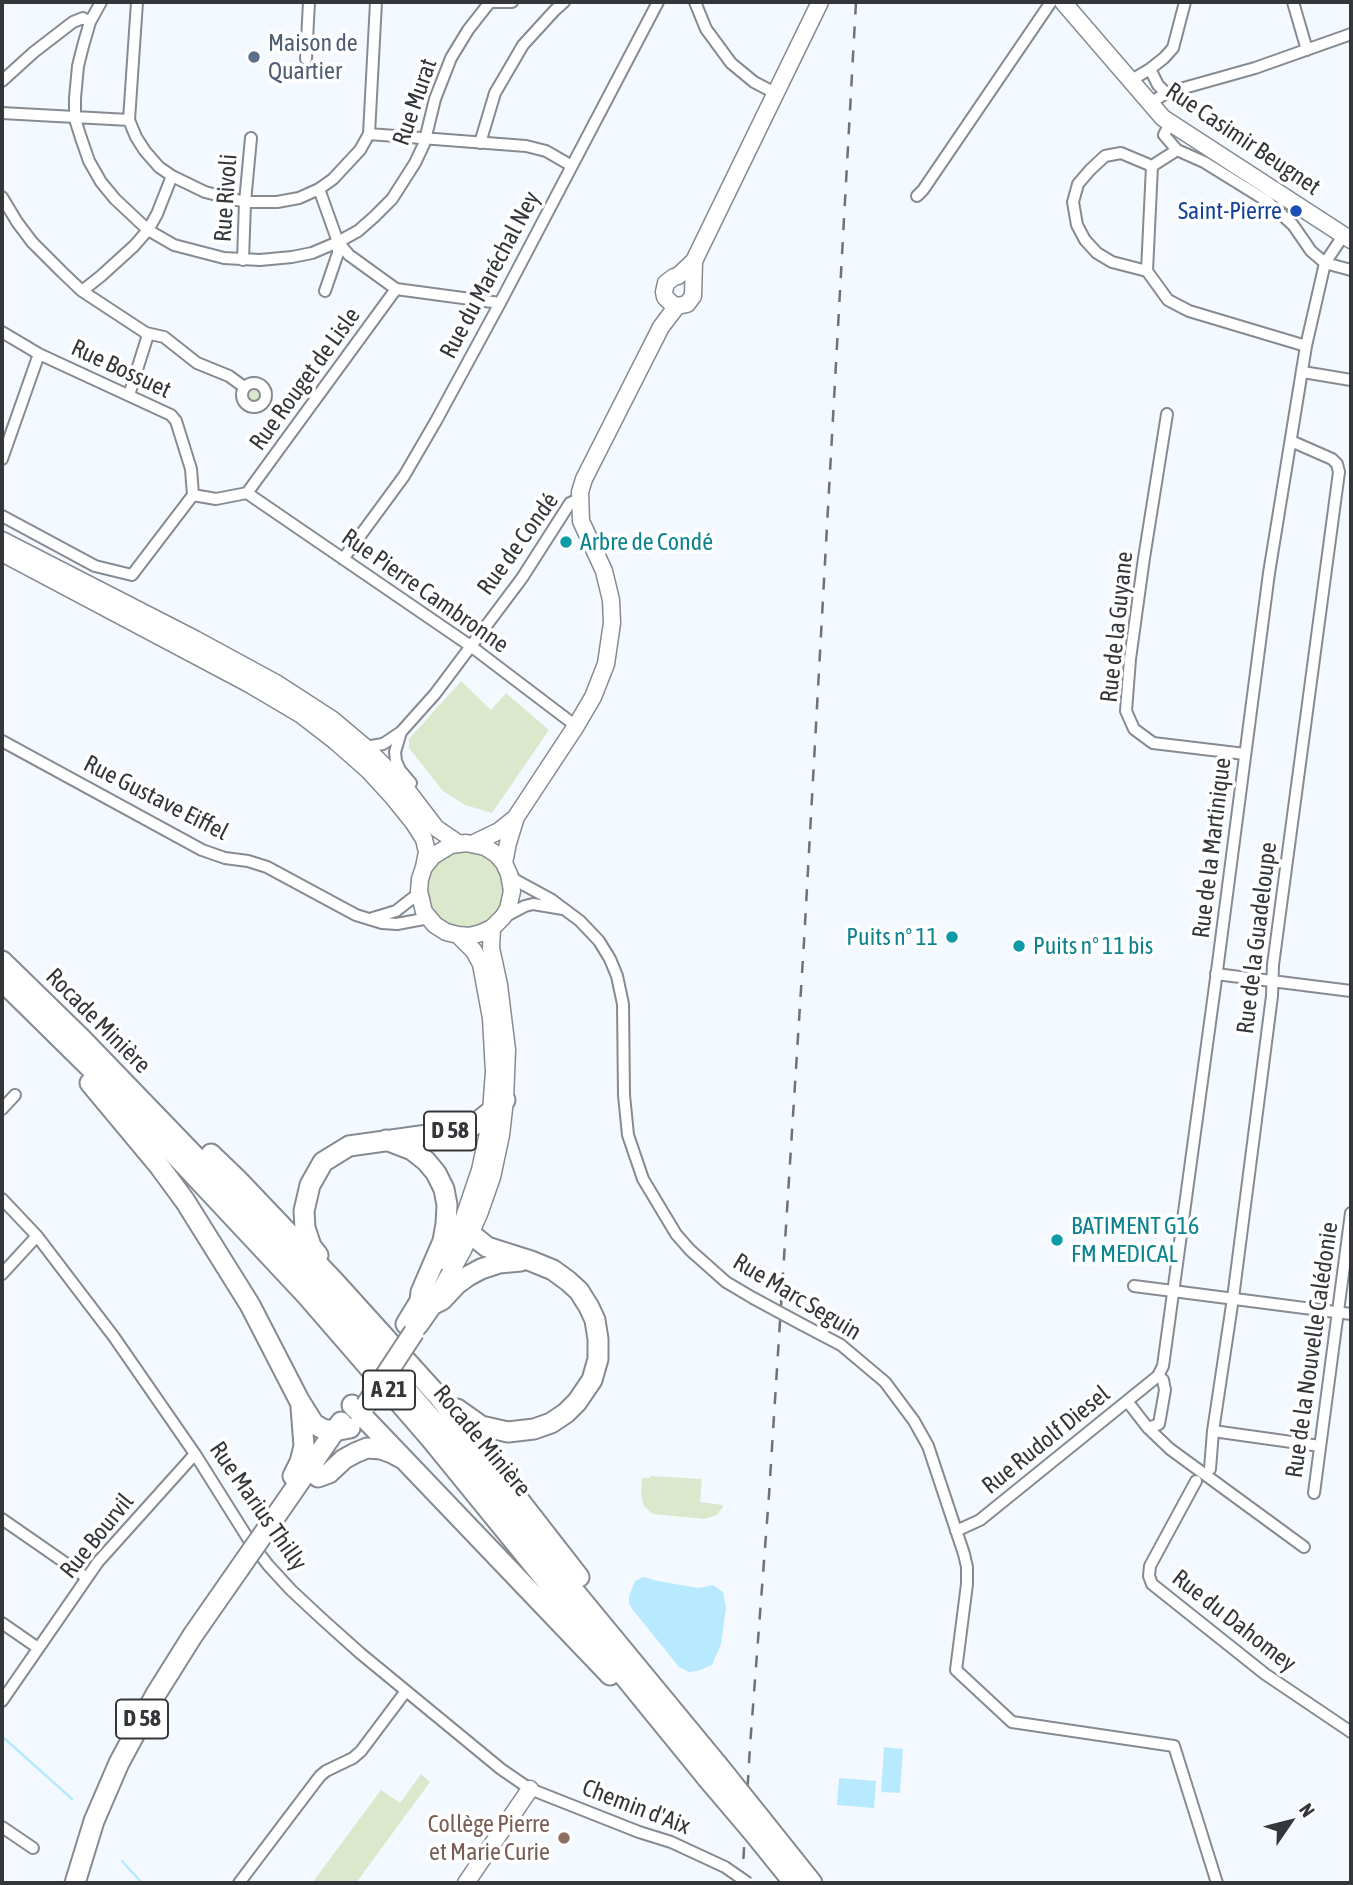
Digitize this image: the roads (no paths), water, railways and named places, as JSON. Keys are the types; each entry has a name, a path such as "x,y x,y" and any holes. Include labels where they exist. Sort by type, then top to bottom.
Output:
{"highway":[{"name":"Rocade Minière","path":"2,961 209,1170 319,1289 444,1433 690,1730 712,1771"},
{"name":"Rocade Minière","path":"2,981 133,1110 316,1306 756,1825 812,1883"},
{"path":"47,1024 50,1039 81,1071 185,1201 250,1305 314,1424 323,1429 353,1413 410,1464 712,1771"},
{"path":"82,1039 161,1107 237,1178 439,1397 688,1720 690,1730"},
{"name":"D 58","path":"386,1139 463,1130 474,1125 505,1100"},
{"path":"335,1282 332,1272 311,1246 305,1228 304,1211 310,1185 323,1162 336,1153 349,1146 386,1139 412,1150 426,1161 444,1189 447,1205 443,1241 421,1292 426,1303 442,1300 457,1284 481,1269 499,1263 531,1261"},
{"path":"439,1397 481,1426 508,1432 534,1429 551,1423 577,1402 592,1380 598,1359 595,1320 579,1291 553,1270 487,1247 466,1231"},
{"name":"D 58","path":"87,1883 107,1824 130,1770 165,1701 245,1572 426,1303"},
{"path":"268,1539 304,1446 299,1400"},
{"name":"D 58","path":"268,1539 318,1477 353,1413"},
{"path":"318,1477 329,1473 355,1453 367,1448 392,1452 410,1464"},
{"name":"D 58","path":"75,1883 94,1821 119,1763 156,1694 193,1635 245,1572"},
{"name":"Rocade Minière","path":"756,1825 794,1883"}],"main road":[{"path":"694,261 694,291 690,300 687,304 672,303 664,292 666,283 694,261 820,2"},
{"name":"Rue Casimir Beugnet","path":"1063,2 1163,118 1347,238"},
{"path":"678,276 687,279 693,286"},
{"name":"Rue de Condé","path":"579,499 584,478 672,303"},
{"path":"516,817 499,831 445,848 433,856 420,879 419,893 421,904 435,925 458,936 470,936 481,933 498,922 511,900 512,891 507,868 510,835 516,817 576,726 604,672 610,644 611,600 604,571 581,521 579,499"},
{"path":"2,540 276,683 333,720 404,786 436,828 466,843 485,847 496,854 507,868"},
{"path":"2,554 251,685 300,714 369,771 392,796 424,839 427,852 425,867"},
{"name":"D 58","path":"426,1303 492,1177 501,1135 507,1051 505,1020 491,948 498,922"},
{"name":"D 58","path":"458,936 478,957 488,995 494,1072 488,1132 466,1231"},
{"path":"466,1883 530,1789"}],"street":[{"name":"Rue Murat","path":"101,2 90,22 78,66 75,118 89,161 115,199 148,230 174,245 243,260 313,253 338,242 366,224 392,199 415,163 426,139 435,99 447,68 468,30 492,2"},
{"path":"137,2 129,120 136,137 159,167 172,176 205,192 245,202 288,200 319,189 333,179 360,150 369,134 376,2"},
{"path":"306,59 309,2"},
{"path":"492,2 512,2"},
{"path":"480,143 495,93 523,45 564,2"},
{"name":"Rue du Maréchal Ney","path":"343,559 404,476 436,421 658,2"},
{"path":"695,2 706,29 731,63 754,82 775,93"},
{"path":"916,196 923,190 1051,2"},
{"path":"1130,81 1150,69 1172,48 1185,2"},
{"path":"1293,2 1307,50"},
{"path":"2,81 73,22 83,19 90,22"},
{"path":"1149,104 1166,93 1255,68 1351,34"},
{"path":"1150,69 1158,85 1166,93"},
{"path":"2,113 129,120"},
{"path":"1170,123 1164,135 1177,150 1204,162 1267,201 1293,225 1311,251 1325,263 1351,270"},
{"path":"369,134 526,146 546,151 572,166"},
{"name":"Rue Rivoli","path":"243,260 251,138"},
{"path":"1152,166 1177,150"},
{"path":"1147,271 1112,262 1097,253 1085,240 1077,225 1073,202 1079,184 1105,156 1121,153 1152,166"},
{"path":"1152,166 1147,271 1168,300 1188,311 1306,346"},
{"path":"82,291 126,254 148,230 158,214 172,176"},
{"path":"319,189 338,242 349,256 396,289 500,303"},
{"path":"2,197 32,242 82,291 146,333 164,337 197,363 221,372 244,387"},
{"name":"Rue de la Martinique","path":"1148,1428 1159,1424 1165,1390 1163,1380 1158,1376 1163,1366 1269,573 1306,346 1325,263 1347,238"},
{"path":"325,291 338,253 338,242"},
{"name":"Rue Rouget de Lisle","path":"247,494 396,289"},
{"name":"Rue Bossuet","path":"2,332 39,354 171,415 176,421 191,469 193,495"},
{"path":"129,395 146,333"},
{"path":"2,459 5,440 39,354"},
{"path":"1303,372 1351,380"},
{"name":"Rue de la Guyane","path":"1167,414 1135,621 1126,711 1134,729 1153,743 1245,754"},
{"name":"Rue de la Guadeloupe","path":"1210,1469 1339,472 1332,459 1291,441"},
{"path":"2,516 95,566 132,575 193,495 216,499 247,494"},
{"name":"Rue Pierre Cambronne","path":"247,494 472,647 576,726"},
{"name":"Rue de Condé","path":"365,747 383,744 401,732 435,694 522,578 570,503 579,499"},
{"path":"401,732 396,745 396,761 416,790 423,810"},
{"name":"Rue Gustave Eiffel","path":"2,741 202,850 267,867 356,915 382,923 397,924 429,918"},
{"name":"Rue Marc Seguin","path":"507,868 517,881 552,900 580,921 599,941 617,976 624,1012 624,1095 628,1135 643,1180 676,1234 726,1282 841,1345 885,1382 928,1446 964,1554 967,1584 956,1670 1013,1722 1174,1746 1217,1883"},
{"path":"370,919 396,911 419,893"},
{"path":"498,922 533,904 563,909"},
{"path":"1216,974 1351,991"},
{"path":"2,1109 15,1095"},
{"name":"Rue Marius Thilly","path":"2,1199 37,1236 114,1337 268,1565 359,1653 501,1769 530,1789"},
{"name":"Rue de la Nouvelle Calédonie","path":"1314,1493 1351,1213"},
{"path":"2,1274 37,1236"},
{"path":"1134,1286 1351,1314"},
{"name":"Rue Rudolf Diesel","path":"956,1531 976,1523 1158,1376"},
{"path":"1127,1401 1148,1428 1170,1448 1304,1547"},
{"path":"1213,1431 1320,1446"},
{"name":"Rue Bourvil","path":"2,1701 98,1562 195,1454"},
{"name":"Rue du Dahomey","path":"1196,1481 1150,1566 1152,1584 1265,1674 1351,1731"},
{"path":"2,1519 87,1578"},
{"path":"2,1623 38,1648"},
{"path":"239,1883 320,1776 326,1770 354,1758 361,1751 406,1690"},
{"name":"Chemin d'Aix","path":"530,1789 699,1853 748,1883"},
{"path":"2,1827 33,1848"}],"water":[{"path":"643,1577 698,1588 713,1585 723,1592 726,1608 721,1644 712,1665 689,1672 679,1667 633,1610 629,1596 635,1581"},
{"path":"884,1747 903,1749 900,1793 881,1792"},
{"path":"839,1778 876,1781 874,1808 837,1805"}],"waterway":[{"path":"4,1738 72,1799"},
{"path":"122,1861 142,1883"}],"railway":[{"path":"742,1883 804,942 856,2"}],"place":[{"name":"Maison de Quartier","path":"254,57"},
{"name":"Saint-Pierre","path":"1296,211"},
{"name":"Arbre de Condé","path":"566,542"},
{"name":"Puits n° 11","path":"952,937"},
{"name":"Puits n° 11 bis","path":"1019,946"},
{"name":"BATIMENT G16 FM MEDICAL","path":"1057,1240"},
{"name":"Collège Pierre et Marie Curie","path":"564,1838"}]}
